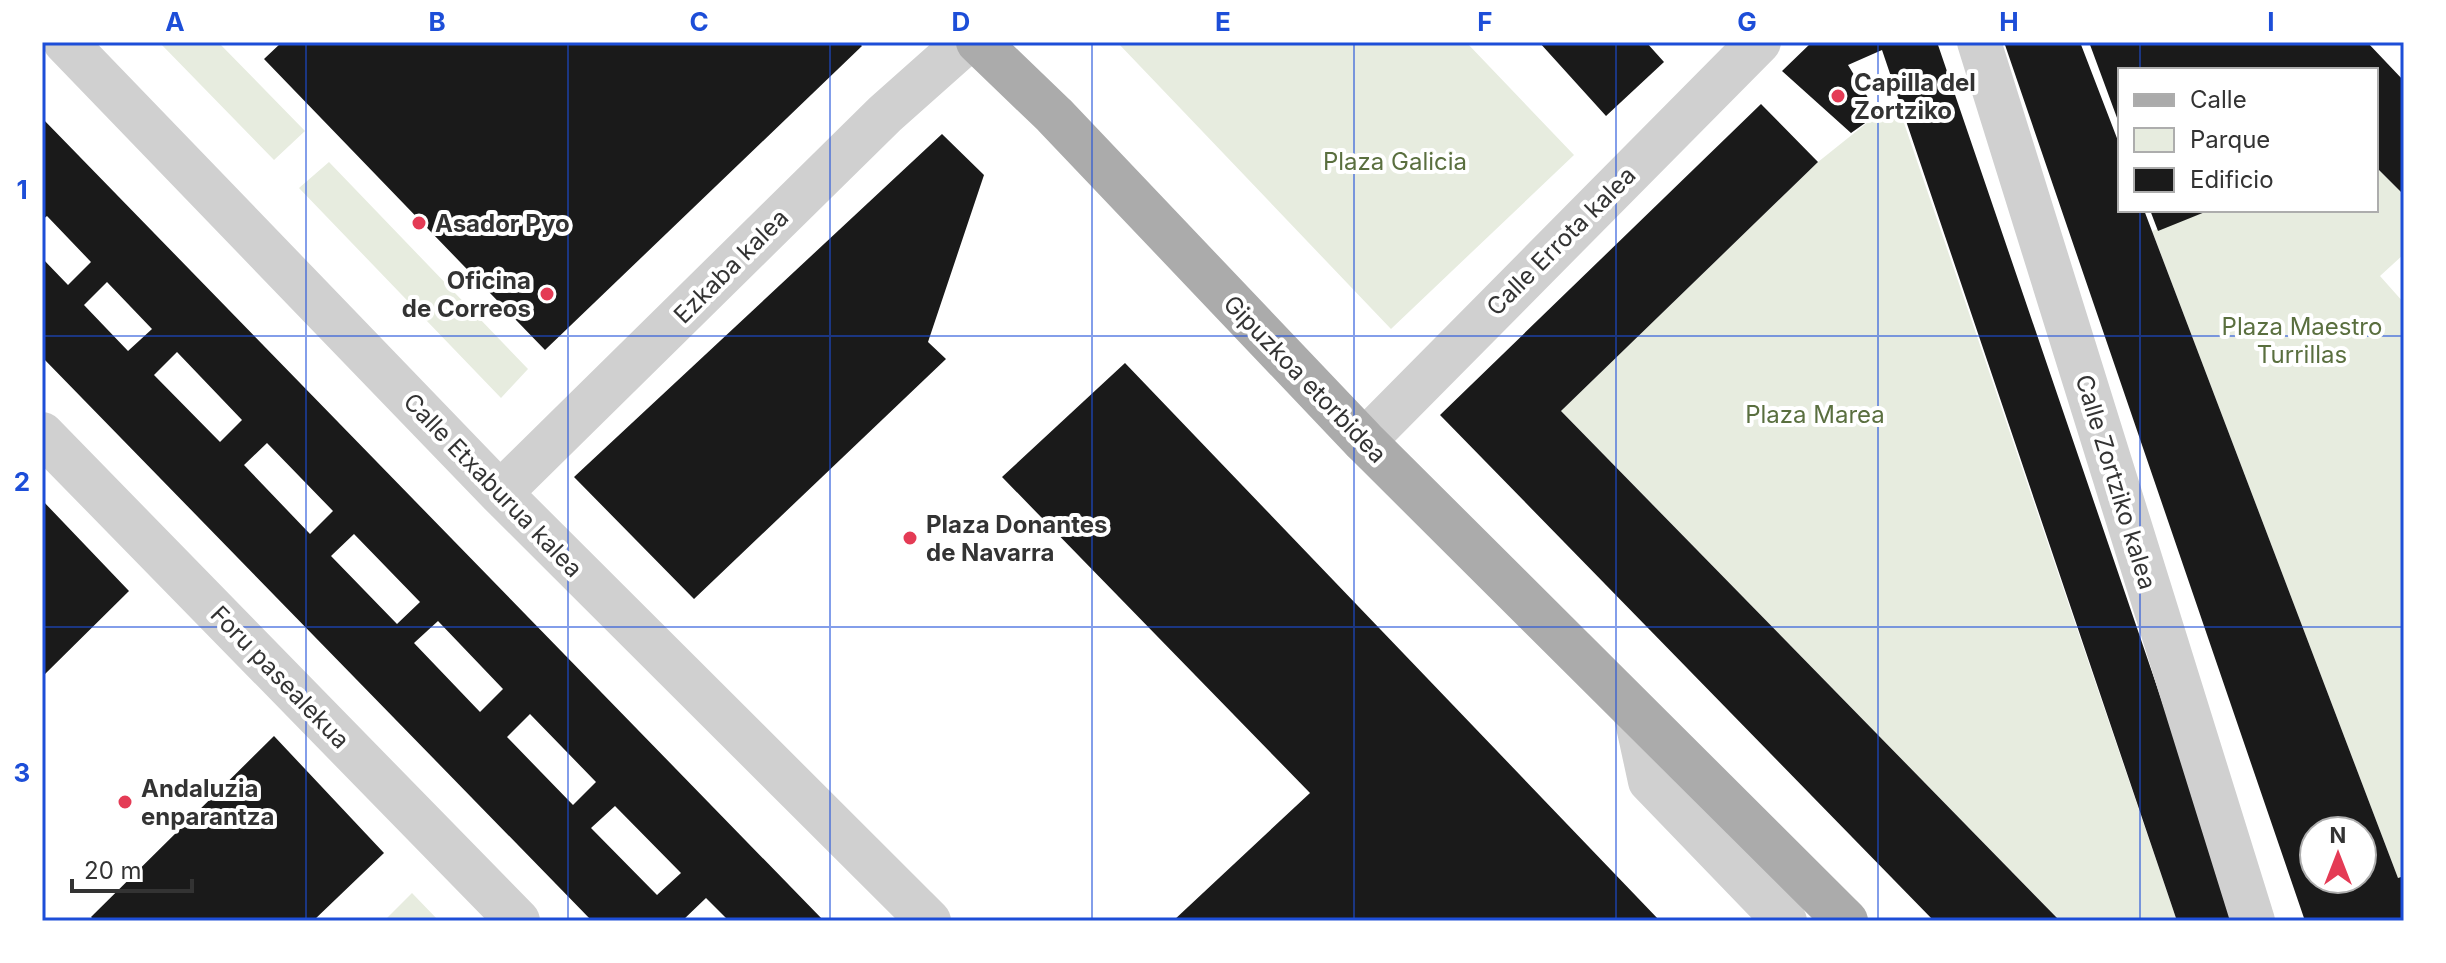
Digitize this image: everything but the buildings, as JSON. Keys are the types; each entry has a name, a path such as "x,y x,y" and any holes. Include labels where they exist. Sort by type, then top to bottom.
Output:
{"main road":[{"name":"Gipuzkoa etorbidea","path":"978,42 1054,115 1364,441 1846,921"}],"street":[{"name":"Calle Etxaburua kalea","path":"65,42 500,493 929,921"},
{"name":"Ezkaba kalea","path":"500,493 905,95 966,42"},
{"name":"Calle Zortziko kalea","path":"1979,42 2253,921"},
{"name":"Calle Errota kalea","path":"1364,441 1739,49"},
{"name":"Foru pasealekua","path":"42,434 518,921"},
{"path":"1635,712 1650,781 1785,921"}],"green space":[{"path":"159,42 218,42 305,131 274,160"},
{"name":"Plaza Galicia","path":"1117,42 1466,42 1574,155 1391,329"},
{"name":"Plaza Marea","path":"1878,114 1903,120 2177,921 2060,921 1561,411 1818,162"},
{"path":"329,162 528,369 501,398 299,188"},
{"name":"Plaza Maestro Turrillas","path":"2378,169 2404,195 2404,254 2380,276 2404,303 2404,876 2398,878 2378,825 2378,815 2374,815 2152,231 2205,212 2378,212"},
{"path":"412,893 439,921 384,921"}],"place":[{"name":"Capilla del Zortziko","path":"1838,96"},
{"name":"Asador Pyo","path":"419,223"},
{"name":"Oficina de Correos","path":"547,294"},
{"name":"Plaza Donantes de Navarra","path":"910,538"},
{"name":"Andaluzia enparantza","path":"125,802"}]}
